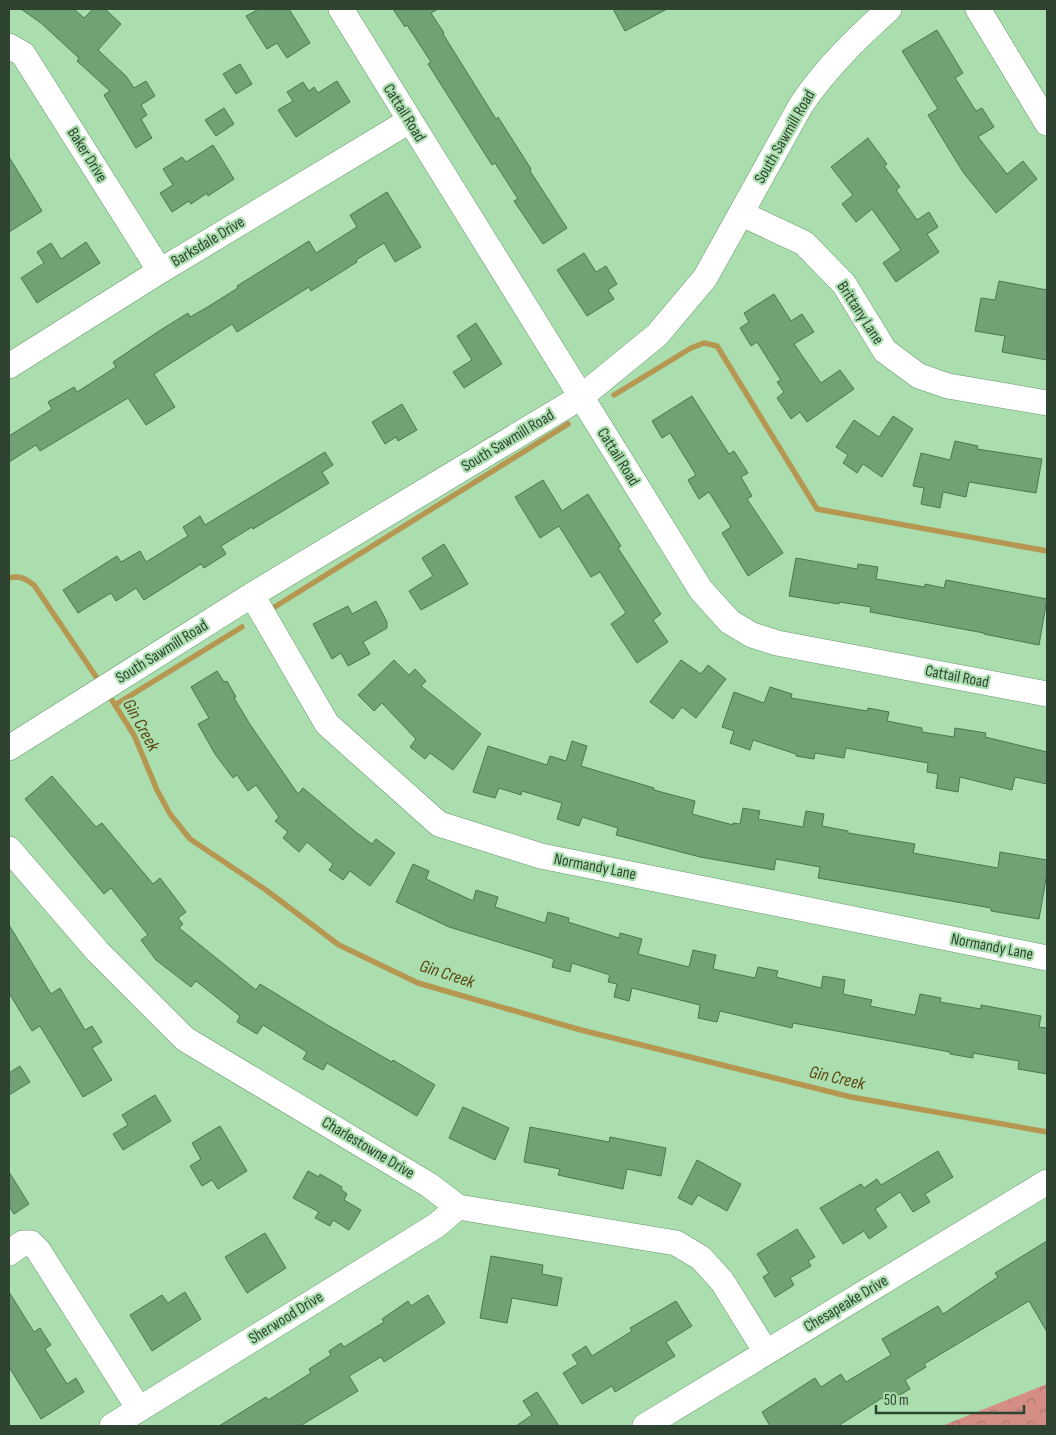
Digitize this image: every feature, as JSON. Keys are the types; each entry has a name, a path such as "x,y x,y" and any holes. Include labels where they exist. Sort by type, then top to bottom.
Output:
{"street":[{"name":"Cattail Road","path":"340,9 701,590 730,622 752,635 777,643 1047,694"},
{"name":"South Sawmill Road","path":"9,748 252,595 581,397 657,335 706,278 801,105 816,82 854,41 889,9"},
{"path":"978,9 1047,123"},
{"name":"Baker Drive","path":"9,46 23,54 160,270"},
{"name":"Barksdale Drive","path":"9,366 160,270 409,121"},
{"name":"Brittany Lane","path":"742,214 804,243 844,284 885,351 920,376 948,386 1047,403"},
{"name":"Normandy Lane","path":"252,595 327,724 439,824 541,856 1047,958"},
{"name":"Charlestowne Drive","path":"9,849 98,952 185,1039 429,1184 458,1207 676,1244 701,1258 722,1281 766,1352"},
{"name":"Chesapeake Drive","path":"646,1426 1047,1182"},
{"name":"Sherwood Drive","path":"112,1426 437,1225 458,1207"},
{"path":"9,1253 23,1243 31,1243 38,1250 139,1409"}],"green space":[{"path":"1047,1384 1047,1426 942,1426"}],"building":[{"path":"21,9 74,9 84,18 93,9 105,9 121,24 98,50 126,76 134,88 146,81 155,96 141,105 147,115 141,119 152,138 136,148 104,95 110,91 77,61 79,58 41,23"},
{"path":"259,9 289,9 310,43 287,58 277,43 267,49 246,16"},
{"path":"393,9 438,9 431,13 443,34 496,119 498,117 567,228 543,244 514,201 518,199 495,163 492,165 428,64 431,62 407,25 405,27"},
{"path":"613,9 667,9 625,31"},
{"path":"937,30 963,73 955,78 976,111 982,108 994,127 978,137 1007,174 1023,161 1037,179 996,213 963,172 928,115 938,109 902,51"},
{"path":"240,64 252,84 236,94 223,74"},
{"path":"337,81 350,102 296,137 278,110 293,101 287,92 303,82 309,91 314,87 318,93"},
{"path":"224,108 234,124 216,136 205,120"},
{"path":"868,138 887,164 884,166 900,187 896,190 917,220 929,212 938,227 927,234 939,252 896,282 883,263 901,250 872,209 856,222 842,204 853,195 831,167"},
{"path":"213,145 234,179 208,196 207,193 191,204 189,201 172,212 160,193 173,185 163,169 182,157 186,162"},
{"path":"9,157 42,211 9,232"},
{"path":"387,192 421,247 395,262 384,243 311,291 309,287 237,332 232,324 154,374 175,407 146,425 128,398 40,451 36,445 9,462 9,436 52,409 48,402 74,387 77,392 116,367 113,362 159,331 188,313 190,317 206,308 238,288 237,286 309,241 316,253 357,227 350,215"},
{"path":"86,242 100,263 37,303 21,278 44,263 37,252 51,243 61,259"},
{"path":"584,253 596,272 606,266 617,284 608,290 614,299 587,316 557,270"},
{"path":"999,281 1047,290 1047,360 1002,352 1005,336 975,331 981,298 995,300"},
{"path":"774,294 791,321 802,314 814,332 794,344 821,383 840,370 854,389 807,422 800,412 791,419 777,398 784,392 777,382 781,380 757,342 751,346 740,328 749,322 744,313"},
{"path":"476,323 502,364 464,388 453,372 472,360 457,336"},
{"path":"692,396 729,454 734,451 748,473 741,477 752,496 747,499 783,553 748,576 722,533 731,527 709,492 699,499 688,480 696,475 670,433 662,438 652,421"},
{"path":"402,404 417,430 398,441 396,437 385,444 372,422"},
{"path":"893,416 913,429 882,477 863,464 857,473 843,463 848,455 836,447 854,420 879,437"},
{"path":"955,441 978,446 977,449 1042,459 1036,493 969,482 966,497 943,492 940,508 921,504 924,488 913,486 921,453 950,460"},
{"path":"325,452 333,465 322,472 329,483 221,546 226,554 204,568 201,564 144,600 136,588 116,601 111,593 78,613 63,590 117,556 121,562 140,551 146,562 188,536 183,527 200,516 205,525"},
{"path":"543,480 562,511 588,494 621,546 618,548 661,614 653,620 668,642 637,663 611,624 626,613 600,572 591,577 559,526 540,538 515,497"},
{"path":"444,544 468,584 421,610 409,591 433,576 422,558"},
{"path":"796,558 857,569 858,564 878,567 876,579 925,587 925,584 944,588 946,580 1047,599 1039,645 870,612 871,607 789,596"},
{"path":"376,601 387,622 387,628 363,642 370,654 348,666 341,653 332,659 313,624 348,606 352,614"},
{"path":"394,660 409,675 415,669 426,681 421,686 481,734 453,770 430,753 425,759 410,747 416,739 382,703 374,711 358,695"},
{"path":"681,660 701,674 708,665 726,679 696,718 682,707 673,719 650,702"},
{"path":"217,671 224,682 227,681 236,697 234,698 251,726 298,794 303,788 372,844 376,839 395,853 370,886 350,871 343,880 329,870 333,864 307,842 299,852 283,838 288,832 275,821 279,817 256,785 248,791 237,775 233,778 215,754 198,724 209,718 191,687"},
{"path":"770,687 792,694 791,698 867,711 868,708 889,712 887,721 922,728 922,732 954,737 955,728 986,733 985,737 1047,752 1047,784 1015,777 1012,790 960,777 958,792 936,788 938,774 927,772 928,763 846,748 844,758 815,753 814,759 796,756 796,754 753,740 750,750 730,743 734,731 722,727 734,692 764,703"},
{"path":"572,741 587,746 581,766 654,788 654,790 695,801 692,814 733,825 733,823 740,824 743,808 760,811 758,819 803,827 806,811 824,814 822,826 848,831 848,833 915,844 913,853 998,868 1000,852 1047,860 1047,873 1039,919 991,911 991,908 818,878 820,867 776,859 774,870 700,857 616,835 618,828 582,817 579,826 557,819 562,803 522,791 521,795 499,788 495,798 473,792 488,746 547,765 550,756 566,761"},
{"path":"52,776 96,827 102,823 153,884 160,878 186,912 178,918 183,924 179,928 256,990 260,984 324,1023 435,1085 417,1116 327,1063 323,1070 303,1059 307,1052 263,1025 257,1034 237,1022 240,1016 196,981 191,987 156,960 141,940 148,935 111,888 104,894 25,799"},
{"path":"413,864 429,871 426,879 473,901 476,890 498,897 495,907 545,923 548,912 569,918 568,922 619,938 620,933 642,939 638,954 689,967 693,950 716,955 713,969 755,978 758,967 778,971 776,977 821,988 823,976 845,980 843,994 872,1000 870,1006 915,1015 920,994 941,998 940,1002 981,1009 981,1005 1041,1016 1039,1027 1047,1028 1047,1074 1018,1069 1019,1061 973,1053 973,1058 793,1023 792,1028 720,1011 717,1022 698,1018 700,1005 632,988 629,1001 614,997 617,984 608,982 610,975 572,963 570,972 552,967 554,959 449,927 396,902"},
{"path":"9,925 51,994 60,988 85,1030 92,1026 102,1042 92,1048 112,1080 83,1097 40,1026 32,1031 9,993"},
{"path":"20,1066 30,1082 9,1095 9,1073"},
{"path":"155,1095 171,1121 123,1150 113,1134 128,1125 122,1115"},
{"path":"463,1107 509,1128 495,1160 449,1138"},
{"path":"220,1126 247,1171 218,1189 212,1180 202,1186 190,1166 201,1159 192,1143"},
{"path":"530,1127 609,1142 610,1137 666,1148 661,1176 627,1169 623,1189 558,1175 560,1169 524,1162"},
{"path":"938,1151 953,1177 925,1194 930,1202 913,1212 900,1192 875,1209 887,1227 869,1239 864,1231 843,1244 820,1208 861,1184 864,1188 877,1179 881,1185"},
{"path":"697,1160 741,1184 727,1211 698,1195 692,1205 678,1198"},
{"path":"308,1171 319,1177 320,1174 342,1187 341,1189 347,1194 344,1200 361,1210 349,1230 333,1220 330,1226 315,1218 319,1212 293,1198"},
{"path":"9,1172 29,1204 14,1214 9,1206"},
{"path":"797,1229 815,1257 808,1261 811,1266 790,1278 794,1285 775,1297 763,1277 769,1273 757,1254"},
{"path":"265,1233 286,1268 247,1293 225,1257"},
{"path":"1047,1241 1047,1332 1029,1301 924,1364 926,1367 905,1380 910,1389 886,1403 882,1398 838,1426 770,1426 762,1412 815,1378 821,1387 841,1374 846,1382 891,1355 882,1339 938,1306 943,1314 998,1277 995,1273"},
{"path":"491,1256 543,1265 542,1274 562,1278 557,1306 512,1298 507,1323 480,1318"},
{"path":"9,1292 34,1332 40,1328 51,1345 45,1349 67,1384 76,1378 84,1392 41,1419 9,1367"},
{"path":"185,1292 201,1319 152,1351 130,1315 162,1295 168,1303"},
{"path":"428,1295 445,1323 384,1362 381,1357 349,1376 358,1391 300,1426 219,1426 266,1397 268,1400 311,1373 309,1369 331,1355 329,1351 341,1343 344,1347 384,1322 382,1319 408,1301 411,1306"},
{"path":"676,1301 692,1326 666,1342 675,1356 615,1392 612,1386 582,1404 563,1373 578,1364 572,1355 586,1346 592,1356 632,1331 630,1328"},
{"path":"537,1392 559,1426 516,1426 532,1415 523,1401"}],"waterway":[{"path":"614,395 691,348 704,343 717,346 817,509 1047,551"},
{"path":"273,608 568,424"},
{"name":"Gin Creek","path":"9,578 22,578 34,585 101,684"},
{"path":"115,705 242,627"},
{"name":"Gin Creek","path":"108,694 134,735 157,790 170,814 190,839 266,890 339,945 418,983 581,1030 851,1097 1047,1132"}]}
